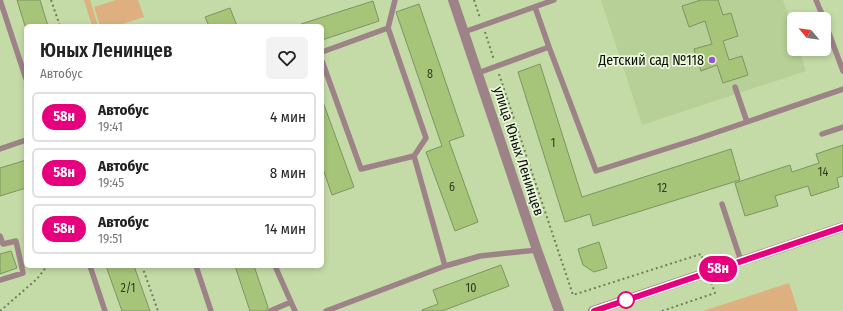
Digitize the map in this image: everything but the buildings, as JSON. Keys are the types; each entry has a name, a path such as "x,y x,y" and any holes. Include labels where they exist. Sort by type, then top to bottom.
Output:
{"street":[{"name":"улица Юных Ленинцев","path":"453,0 559,311"},
{"path":"594,311 617,307 708,272 843,227"}],"lane":[{"path":"0,0 24,73"},
{"path":"324,67 361,169 414,156 426,138 388,28 395,0"},
{"path":"464,32 554,0"},
{"path":"816,0 821,12"},
{"path":"535,7 596,171 747,122 843,88"},
{"path":"324,51 388,28"},
{"path":"831,39 843,71"},
{"path":"478,73 549,47"},
{"path":"735,87 747,122"},
{"path":"822,134 843,127"},
{"path":"0,148 24,141"},
{"path":"414,156 445,266"},
{"path":"722,204 741,261"},
{"path":"0,236 3,244 16,242 23,273 0,280"},
{"path":"326,311 445,266 480,256 537,250"},
{"path":"91,268 105,311"},
{"path":"197,268 211,311"},
{"path":"276,268 295,311"},
{"path":"270,311 291,302"}],"path":[{"path":"51,0 59,24"},
{"path":"474,0 573,295 701,254 715,293 662,311"},
{"path":"0,311 37,279 45,268"},
{"path":"143,268 158,311"}],"shaded area":[{"path":"84,0 90,0 97,24 91,24"},
{"path":"116,0 138,0 144,17 122,24 99,24 94,7"},
{"name":"Детский сад №118","path":"601,0 783,0 787,12 787,56 801,56 806,71 642,125"},
{"path":"789,283 798,311 703,311"}],"bus line":[{"name":"58н","path":"594,311 843,227"}],"place":[{"name":"Детский сад №118","path":"712,60"}]}
